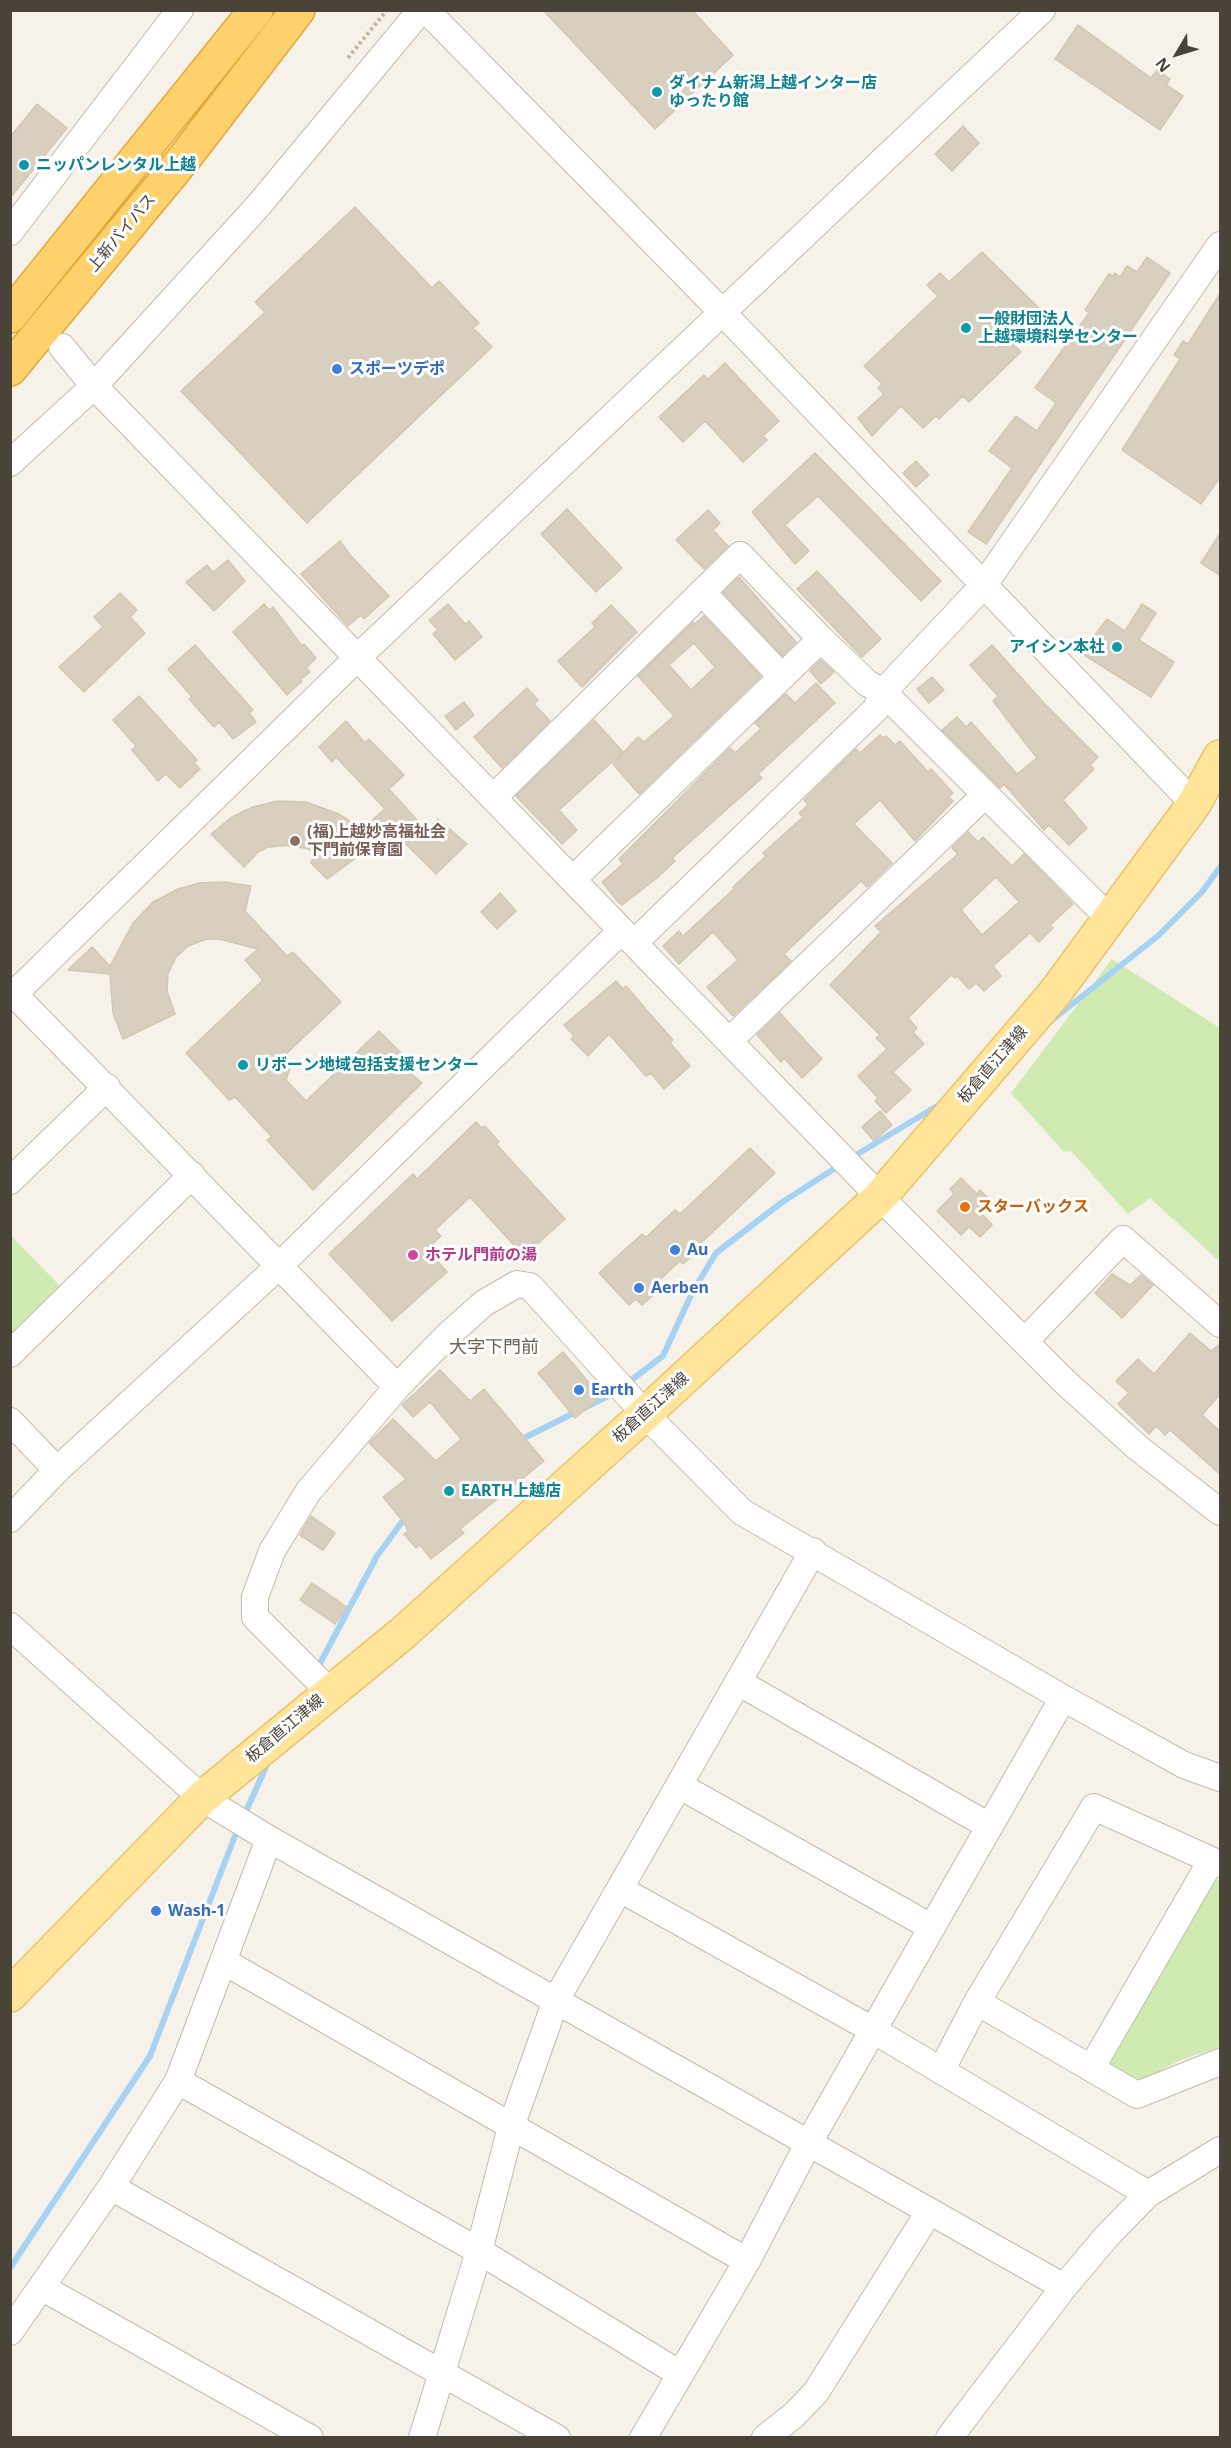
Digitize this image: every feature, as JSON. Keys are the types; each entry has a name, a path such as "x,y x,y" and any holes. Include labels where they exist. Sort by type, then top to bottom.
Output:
{"highway":[{"path":"221,57 251,10"},
{"name":"上新バイパス","path":"10,316 221,57 256,10"},
{"name":"上新バイパス","path":"10,369 186,156 298,10"}],"main road":[{"name":"板倉直江津線","path":"10,1995 202,1798 403,1633 880,1197 1054,994 1194,804 1221,757"}],"street":[{"path":"10,232 180,10"},
{"path":"10,463 94,386 258,206 421,10"},
{"path":"426,10 722,311 1194,804"},
{"path":"397,1388 107,1087 12,994 358,657 1042,10"},
{"path":"10,1519 57,1470 280,1265 627,937 876,709 883,692 983,586 1221,245"},
{"path":"62,347 94,386 880,1197 1065,1382 1137,1447 1221,1512"},
{"path":"493,798 741,555 821,639 867,683 883,692 1109,918"},
{"path":"702,592 782,677"},
{"path":"573,879 821,639"},
{"path":"729,1041 985,795"},
{"path":"10,1181 107,1087"},
{"path":"10,1353 192,1175"},
{"path":"1025,1341 1123,1239 1221,1324"},
{"path":"330,1692 255,1617 255,1598 273,1551 308,1492 397,1388 446,1337 484,1303 518,1284 530,1286 645,1414 742,1512 813,1551 1063,1698 1184,1765 1221,1778"},
{"path":"10,1421 57,1470"},
{"path":"422,2438 479,2251 512,2127 556,2000 813,1551"},
{"path":"10,1626 202,1798 269,1839 1064,2287"},
{"path":"738,1682 989,1826"},
{"path":"643,2438 747,2260 808,2144 1063,1698"},
{"path":"680,1786 931,1927"},
{"path":"941,2071 977,2002 1094,1807 1216,1863 1092,2067"},
{"path":"10,2332 43,2288 111,2187 178,2081 269,1839"},
{"path":"621,1888 873,2030 1148,2194"},
{"path":"223,1961 747,2260"},
{"path":"977,2002 1137,2095 1221,2062"},
{"path":"178,2081 479,2251 680,2374"},
{"path":"949,2438 1064,2287 1148,2194 1221,2150"},
{"path":"111,2187 557,2438"},
{"path":"765,2438 794,2415 816,2392 929,2212"},
{"path":"43,2288 310,2438"}],"green space":[{"path":"1112,959 1220,1028 1220,1259 1218,1260 1150,1198 1128,1214 1071,1151 1064,1152 1011,1093"},
{"path":"11,1236 61,1287 11,1338"},
{"path":"1213,1880 1220,1880 1220,2047 1181,2060 1138,2082 1108,2061"}],"building":[{"name":"ダイナム新潟上越インター店 ゆったり館","path":"543,10 692,10 733,55 655,129"},
{"path":"1078,25 1151,78 1157,70 1170,79 1166,85 1183,96 1160,130 1055,59"},
{"name":"ニッパンレンタル上越","path":"37,104 67,128 10,198 10,137"},
{"path":"963,126 979,143 952,171 935,154"},
{"name":"スポーツデポ","path":"355,207 432,288 439,281 479,323 473,328 492,347 307,523 181,391 265,312 255,302"},
{"name":"一般財団法人 上越環境科学センター","path":"982,252 1044,313 1013,344 1021,352 969,402 963,396 939,419 936,416 923,428 901,406 872,436 858,418 884,394 878,388 882,384 864,366 938,296 927,285 940,273 949,282"},
{"path":"1147,257 1170,273 986,544 968,532 1012,468 989,451 1016,416 1037,431 1056,403 1035,388 1089,313 1085,310 1109,274 1113,276 1115,273 1120,277 1127,266 1137,272"},
{"path":"1221,292 1221,476 1201,504 1122,450 1180,359 1174,355 1183,341 1188,344"},
{"path":"725,363 779,421 763,436 767,440 743,462 705,421 683,442 659,417 704,375 708,379"},
{"path":"815,453 941,581 921,601 818,496 785,525 809,551 795,564 752,512"},
{"path":"916,461 929,475 916,487 903,473"},
{"path":"567,509 622,568 596,592 541,534"},
{"path":"708,510 720,523 713,530 728,546 704,569 676,540"},
{"path":"1221,532 1221,576 1201,563"},
{"path":"340,541 389,596 364,619 361,615 348,626 301,574"},
{"path":"228,560 245,581 214,611 186,582 207,565 213,572"},
{"path":"817,571 881,639 862,657 797,589"},
{"path":"739,577 796,642 782,656 723,593"},
{"path":"120,593 137,610 130,617 145,633 84,692 59,667 103,627 94,617"},
{"path":"264,604 269,610 273,607 302,646 304,644 316,658 306,668 310,672 287,695 233,632"},
{"path":"448,604 465,624 469,621 482,637 455,660 433,634 438,630 429,620"},
{"name":"アイシン本社","path":"1142,604 1156,613 1139,640 1174,662 1151,697 1081,653 1107,619 1125,631"},
{"path":"611,605 637,632 582,687 558,661 595,627 592,623"},
{"path":"704,616 761,676 639,794 613,764 638,737 644,742 674,716 638,676 693,622 695,624","holes":["694,643 715,667 691,690 669,665"]},
{"path":"195,645 253,710 249,713 256,722 233,739 219,722 214,727 189,699 192,697 168,669"},
{"path":"992,645 1042,701 1098,757 1090,765 1094,769 1063,800 1087,828 1069,845 1049,825 1044,830 1004,784 1000,788 942,730 957,717 966,727 971,722 1017,774 1037,758 993,701 998,696 970,665"},
{"path":"821,660 834,672 821,684 810,671"},
{"path":"932,677 944,690 929,703 917,689"},
{"path":"816,683 835,703 758,774 762,778 672,858 675,861 657,878 622,905 619,903 602,882 623,864 619,859 730,748 735,753 761,729 755,723 786,694 795,703"},
{"path":"527,688 538,700 534,704 550,721 502,768 474,737"},
{"path":"139,696 197,760 194,763 200,769 180,788 166,774 158,781 132,750 136,746 113,720"},
{"path":"464,702 474,715 456,730 445,716"},
{"path":"594,720 623,752 559,810 577,830 562,844 516,796"},
{"path":"346,721 365,743 369,739 404,775 389,789 426,830 438,819 467,844 436,874 393,831 327,879 311,863 316,851 292,845 268,847 258,852 244,867 211,834 232,817 253,807 278,801 306,802 339,814 362,829 385,809 336,757 332,762 319,747"},
{"path":"880,735 883,738 886,736 895,745 900,741 928,772 931,769 953,793 949,797 953,801 915,841 880,800 854,824 892,863 867,887 861,881 784,954 791,961 733,1016 707,987 738,960 713,932 679,964 663,946 679,931 683,936 734,889 733,887 766,856 763,853 803,817 799,813 808,805 804,800 856,749 860,753"},
{"path":"968,832 978,842 983,837 1012,866 1024,854 1073,904 1050,925 1053,928 1039,942 1030,933 993,966 1001,976 984,991 976,983 969,989 957,976 955,978 951,975 908,1018 917,1028 913,1032 924,1044 893,1072 911,1090 886,1113 875,1101 878,1098 858,1076 887,1049 876,1038 880,1035 830,985 881,932 875,926 958,854 952,848","holes":["996,877 1019,902 982,935 961,910"]},
{"name":"リボーン地域包括支援センター","path":"224,882 251,886 245,911 287,956 293,952 341,1002 287,1053 290,1068 286,1080 306,1101 379,1031 404,1056 398,1062 422,1083 313,1190 267,1140 272,1137 235,1097 229,1100 186,1053 263,980 245,960 258,949 219,939 207,939 188,946 176,957 168,974 167,991 175,1014 123,1039 113,1013 110,974 68,970 92,947 110,966 133,923 153,902 178,889 199,883"},
{"path":"500,893 516,911 497,929 481,912"},
{"path":"616,981 623,989 626,986 673,1040 670,1043 690,1066 664,1089 651,1073 646,1076 609,1034 588,1056 571,1039 574,1036 564,1025"},
{"path":"780,1013 822,1059 802,1078 784,1058 781,1062 757,1035"},
{"path":"880,1111 892,1125 874,1141 862,1127"},
{"path":"476,1122 482,1128 485,1126 499,1142 496,1144 565,1219 524,1256 470,1197 435,1230 441,1236 427,1249 447,1272 392,1321 329,1254 413,1174 417,1179"},
{"path":"750,1148 775,1173 699,1245 702,1247 683,1264 680,1261 654,1285 659,1290 642,1305 636,1299 629,1305 599,1273 642,1234 646,1237 675,1210 680,1214"},
{"name":"スターバックス","path":"961,1178 977,1194 980,1190 993,1203 982,1214 992,1225 980,1237 969,1227 961,1235 937,1211 954,1194 950,1189"},
{"path":"1112,1274 1130,1285 1141,1275 1153,1285 1122,1318 1095,1293"},
{"path":"1190,1333 1211,1351 1221,1343 1221,1393 1202,1415 1221,1432 1221,1475 1170,1430 1165,1435 1156,1426 1149,1434 1118,1404 1129,1393 1116,1381 1138,1359 1154,1374"},
{"path":"563,1352 601,1397 575,1418 538,1373"},
{"name":"EARTH上越店","path":"440,1370 470,1401 484,1389 544,1461 460,1529 464,1533 431,1559 420,1545 416,1548 404,1534 408,1531 404,1523 383,1497 406,1479 369,1443 393,1419 436,1461 461,1439 430,1402 413,1417 402,1405"},
{"path":"311,1516 335,1533 323,1550 300,1535"},
{"path":"312,1583 347,1607 335,1624 300,1600"}],"waterway":[{"path":"1051,1021 1159,935 1202,892 1220,867"},
{"path":"851,1158 942,1103"},
{"path":"626,1384 663,1356 692,1293 716,1253 781,1203 840,1165"},
{"path":"518,1441 616,1392"},
{"path":"317,1669 377,1556 407,1515"},
{"path":"244,1816 269,1760"},
{"path":"10,2268 150,2056 238,1828"}],"place":[{"name":"ダイナム新潟上越インター店 ゆったり館","path":"657,92"},
{"name":"ニッパンレンタル上越","path":"24,165"},
{"name":"一般財団法人 上越環境科学センター","path":"966,328"},
{"name":"スポーツデポ","path":"337,369"},
{"name":"アイシン本社","path":"1117,647"},
{"name":"(福)上越妙高福祉会 下門前保育園","path":"295,841"},
{"name":"リボーン地域包括支援センター","path":"243,1065"},
{"name":"スターバックス","path":"965,1207"},
{"name":"Au","path":"675,1250"},
{"name":"ホテル門前の湯","path":"413,1255"},
{"name":"Aerben","path":"639,1288"},
{"name":"Earth","path":"579,1390"},
{"name":"EARTH上越店","path":"449,1491"},
{"name":"Wash-1","path":"156,1911"}],"district":[{"name":"大字下門前","path":"494,1348"}]}
